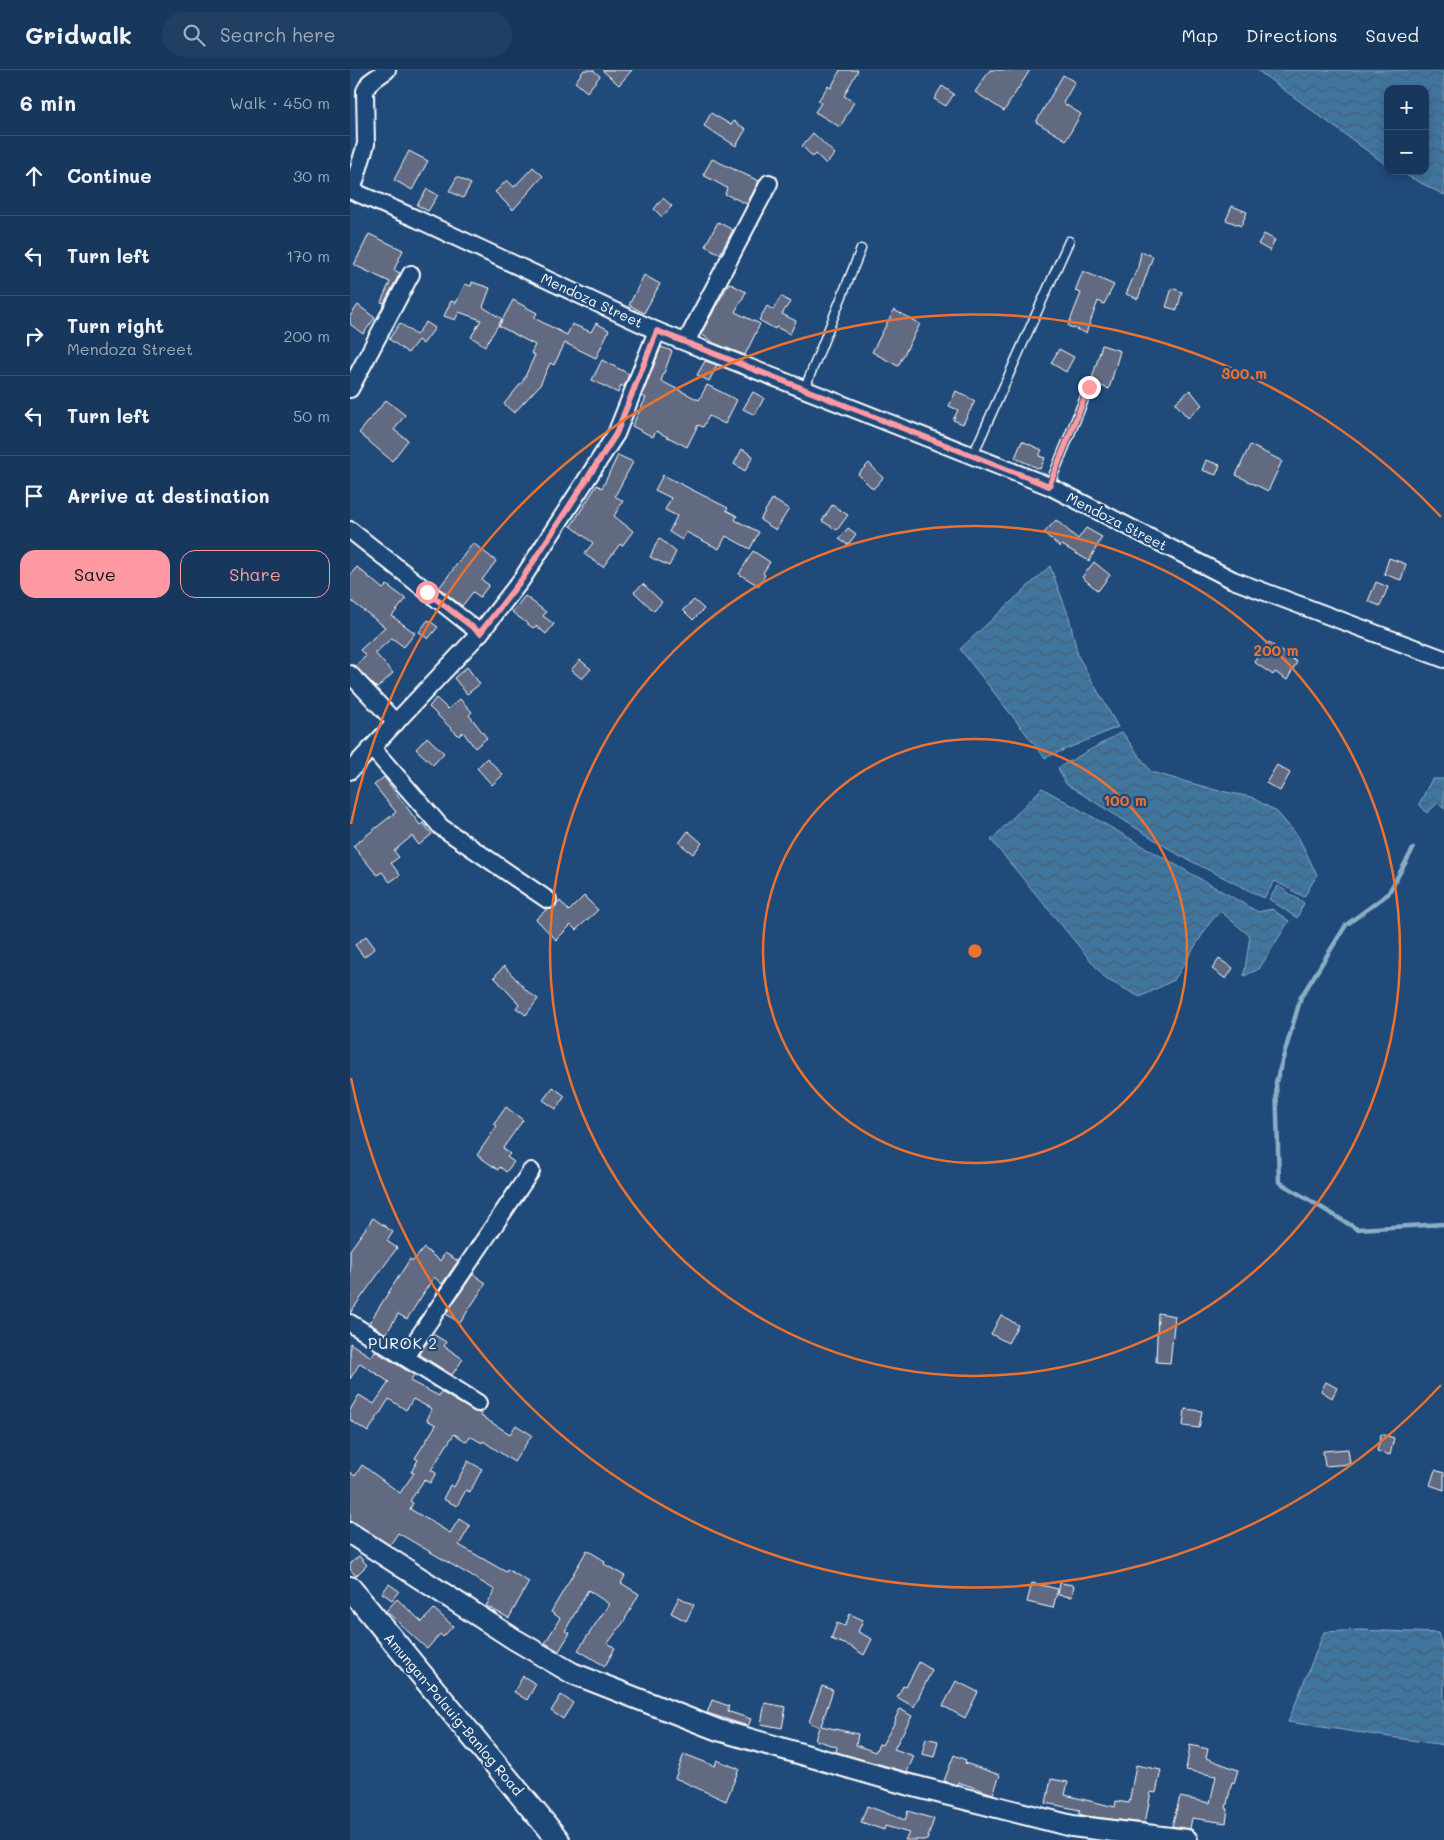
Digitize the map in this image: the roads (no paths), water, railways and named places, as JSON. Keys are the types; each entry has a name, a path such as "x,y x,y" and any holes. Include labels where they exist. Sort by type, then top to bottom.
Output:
{"main road":[{"name":"Amungan-Palauig-Banlog Road","path":"350,1588 558,1840"}],"street":[{"path":"351,191 366,144 365,91 370,82 387,70"},
{"path":"686,342 769,183"},
{"name":"Mendoza Street","path":"351,191 417,219 657,331 1049,486 1233,580 1444,659"},
{"path":"350,389 412,274"},
{"path":"350,771 480,633 522,579 616,434 657,331"},
{"path":"350,530 480,633"},
{"path":"350,674 396,723"},
{"path":"372,748 441,827 548,900"},
{"path":"405,1357 531,1171"},
{"path":"350,1323 478,1402"},
{"path":"350,1533 514,1639 572,1673 718,1730 906,1784 1072,1826 1187,1840"}],"lane":[{"path":"972,457 1070,241"},
{"path":"804,390 861,249"},
{"path":"1049,486 1089,387"}],"water":[{"path":"1257,70 1444,70 1444,195 1406,175 1429,175 1429,85 1384,85 1384,163"},
{"path":"1050,566 1069,617 1078,656 1118,727 1045,758 960,649"},
{"path":"1122,732 1151,772 1216,790 1251,797 1277,812 1298,836 1317,875 1304,897 1275,881 1264,898 1179,855 1066,784 1058,768"},
{"path":"1432,779 1444,779 1444,809 1438,803 1427,813 1419,804"},
{"path":"1042,788 1258,912 1272,909 1289,921 1259,969 1244,976 1250,936 1220,911 1209,924 1174,980 1140,997 1106,979 991,840"},
{"path":"1278,886 1304,903 1297,918 1269,899"},
{"path":"1360,1630 1438,1633 1444,1652 1444,1745 1288,1722 1324,1632"}],"waterway":[{"path":"1413,849 1388,894 1346,925 1301,997 1276,1082 1279,1182 1357,1229 1444,1224"}],"district":[{"name":"PUROK 2","path":"403,1343"}]}
